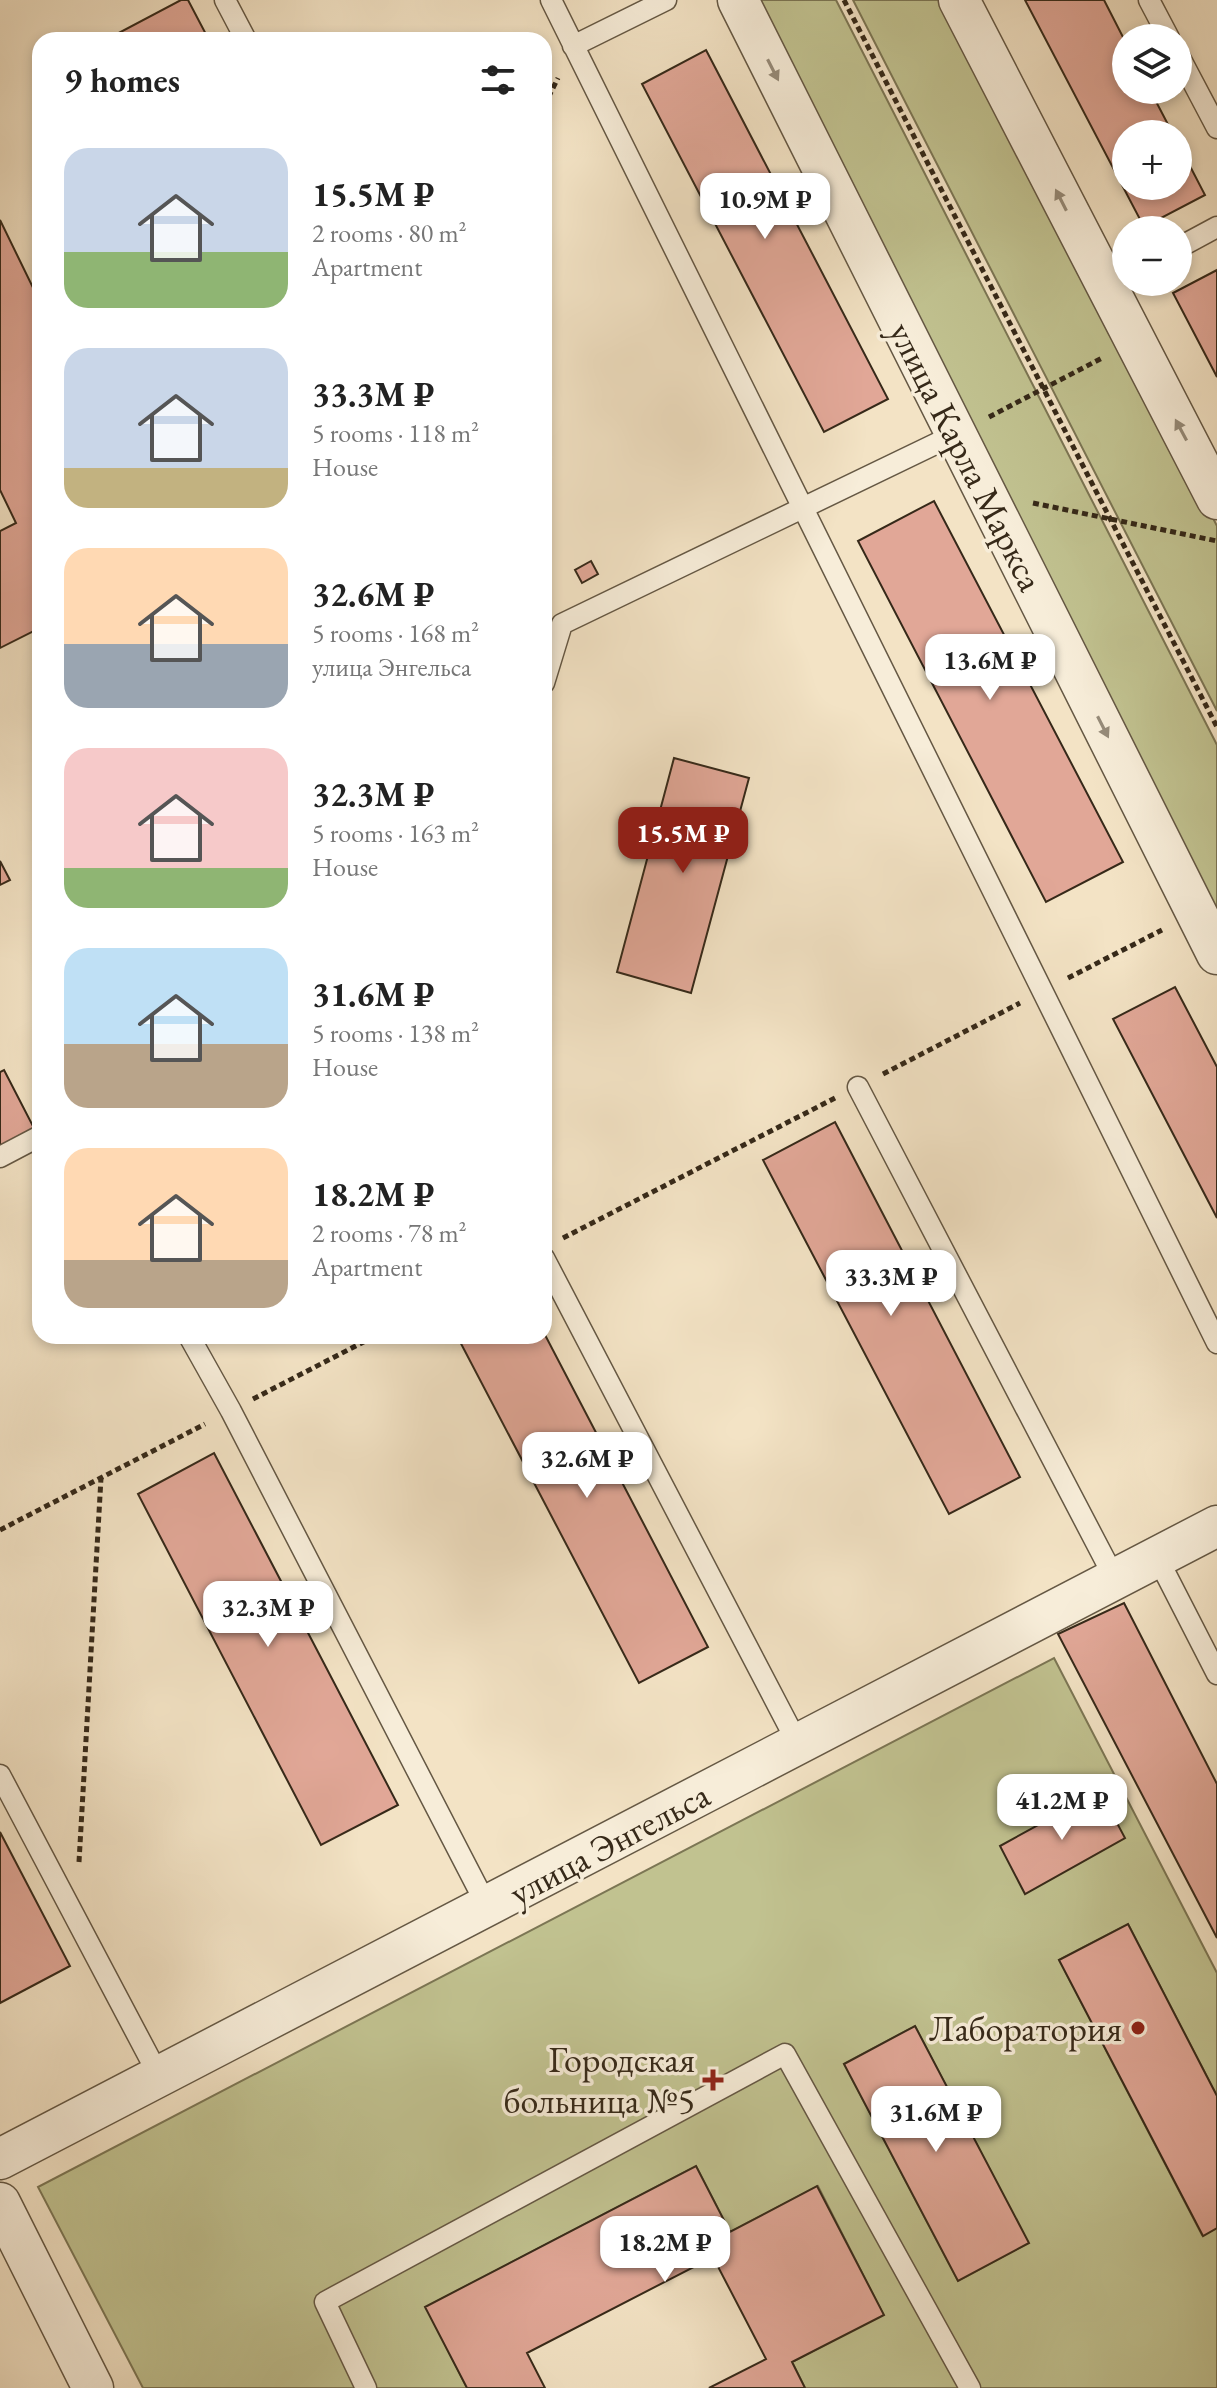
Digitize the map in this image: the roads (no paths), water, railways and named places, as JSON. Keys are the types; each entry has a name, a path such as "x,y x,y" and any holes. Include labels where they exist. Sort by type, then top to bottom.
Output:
{"street":[{"name":"улица Карла Маркса","path":"738,0 1217,954"},
{"path":"959,0 1112,274"},
{"path":"1120,296 1134,341 1217,499"},
{"name":"улица Энгельса","path":"0,2159 1217,1526"},
{"path":"0,2203 93,2388"}],"lane":[{"path":"225,0 242,32"},
{"path":"551,0 1217,1343"},
{"path":"573,46 666,0"},
{"path":"1149,0 1162,24"},
{"path":"1192,81 1217,128"},
{"path":"1192,240 1217,227"},
{"path":"552,657 562,624 956,434"},
{"path":"858,1087 1115,1579"},
{"path":"0,1157 32,1140"},
{"path":"552,1273 798,1744"},
{"path":"193,1344 487,1906"},
{"path":"1157,1557 1217,1674"},
{"path":"0,1775 159,2076"},
{"path":"366,2388 325,2302 785,2054 970,2388"}],"place":[{"name":"Лаборатория","path":"1138,2028"},
{"name":"Городская больница №5","path":"713,2080"}]}
